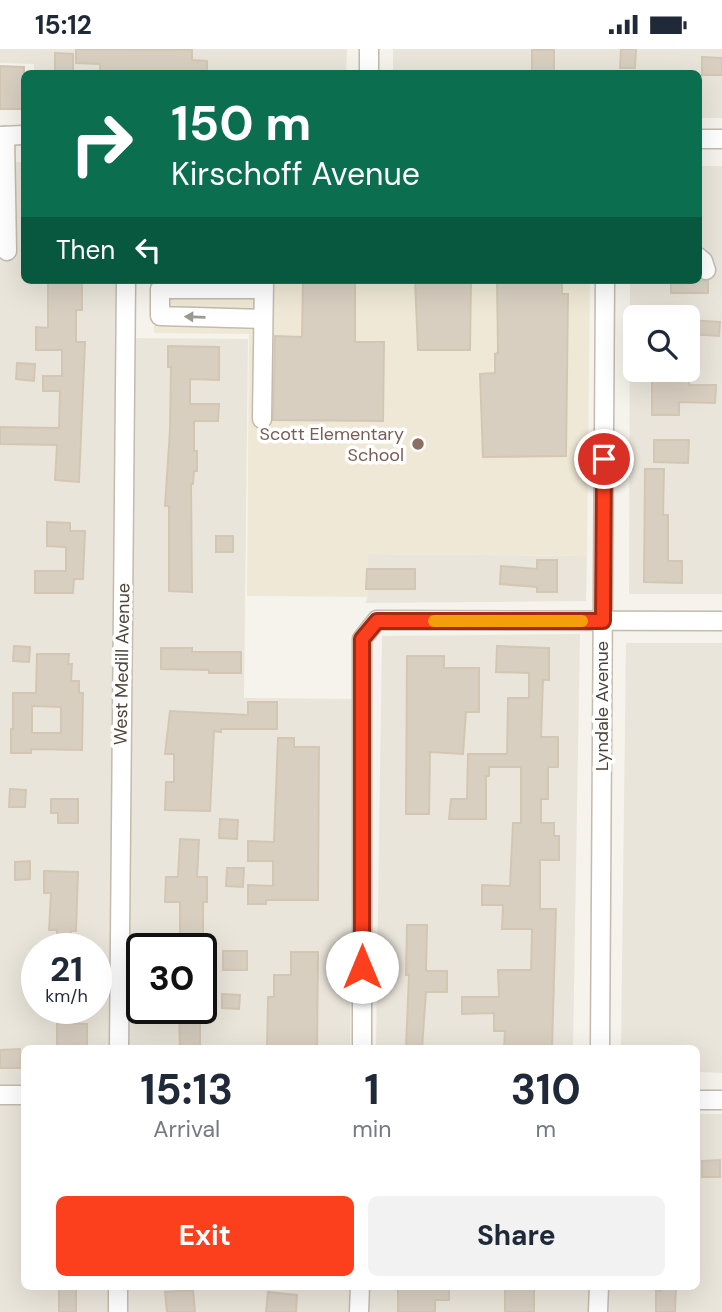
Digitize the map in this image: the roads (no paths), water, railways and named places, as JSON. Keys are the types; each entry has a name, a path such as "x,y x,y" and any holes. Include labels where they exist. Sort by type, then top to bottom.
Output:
{"street":[{"path":"369,49 369,70"},
{"path":"7,251 3,136 21,135"},
{"path":"702,139 722,139"},
{"name":"West Medill Avenue","path":"119,1045 126,284"},
{"name":"Lyndale Avenue","path":"600,1045 606,284"},
{"path":"262,419 263,319 263,285 160,289 160,316 263,319"},
{"path":"362,1045 362,639 377,621 722,621"},
{"path":"0,1095 21,1095"},
{"path":"700,1100 722,1100"},
{"path":"118,1290 118,1312"},
{"path":"359,1312 360,1290"},
{"path":"598,1312 599,1290"}],"place":[{"name":"Scott Elementary School","path":"418,444"}]}
